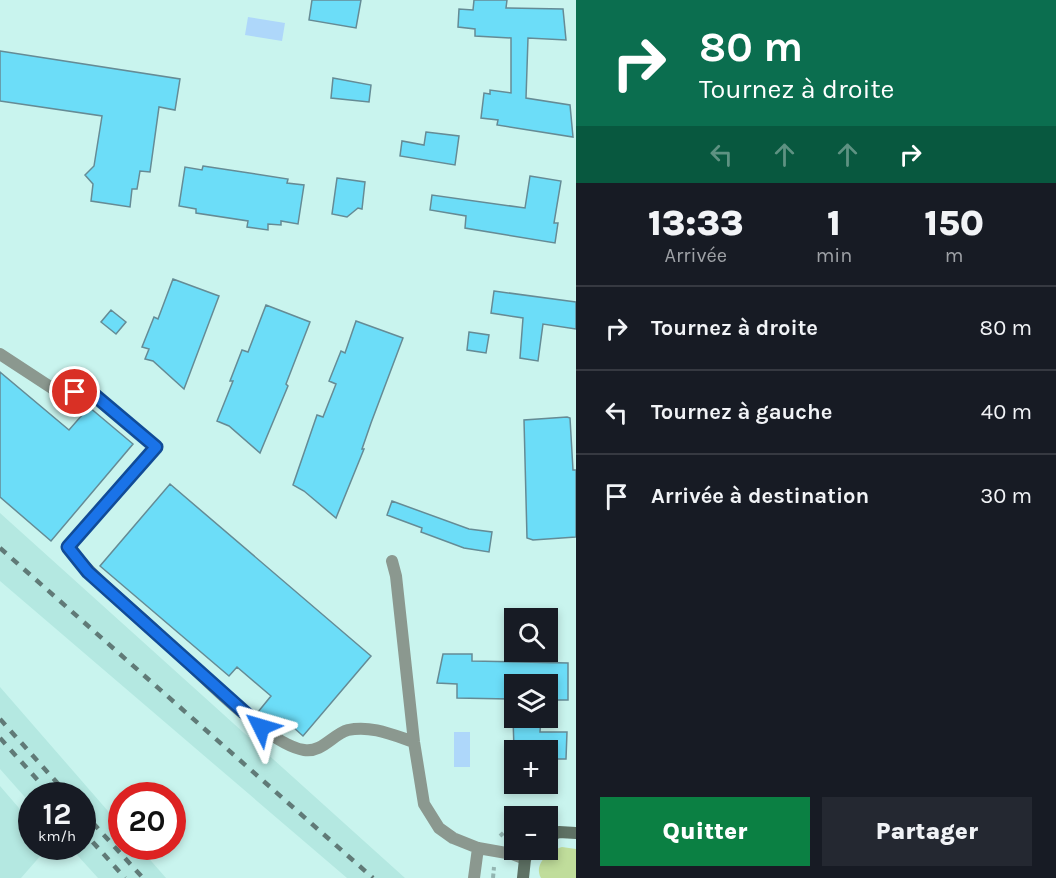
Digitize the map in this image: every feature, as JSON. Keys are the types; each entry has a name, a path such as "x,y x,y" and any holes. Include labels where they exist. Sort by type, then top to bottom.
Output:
{"main road":[{"path":"558,832 575,831"},
{"path":"523,878 527,860"}],"lane":[{"path":"0,354 58,392 92,393 156,447 68,547 88,572 146,622 247,717 275,738 305,751 328,744 346,730 369,728 414,742"},
{"path":"392,561 396,576 414,742 424,804 429,815 453,838 478,848 504,853"},
{"path":"474,878 478,848"}],"path":[{"path":"497,839 504,831"},
{"path":"493,878 495,865"}],"shaded area":[{"path":"248,17 285,23 282,41 245,35"},
{"path":"0,513 405,878 347,878 0,581"},
{"path":"0,687 83,782 18,782 18,789 0,769"},
{"path":"454,732 470,732 470,767 454,767"},
{"path":"0,786 18,807 18,860 37,860 21,878 0,878"},
{"path":"96,797 108,811 108,860 150,860 166,878 98,878 82,860 96,860"}],"green space":[{"path":"562,847 576,849 576,878 541,878 539,868 541,863 543,860 558,860 558,849"}],"building":[{"path":"312,0 361,0 356,28 309,20"},
{"path":"474,0 507,0 506,8 563,9 566,40 528,38 526,98 570,105 573,137 497,125 498,120 481,118 484,93 490,94 490,90 511,93 511,38 475,36 475,29 458,27 459,9 473,10"},
{"path":"0,51 180,79 175,110 159,107 150,172 140,171 137,189 132,189 130,207 91,201 93,184 85,175 94,166 102,116 0,101"},
{"path":"333,78 371,85 369,102 331,98"},
{"path":"426,132 459,136 455,165 400,156 402,141 424,145"},
{"path":"203,166 288,179 287,183 304,185 298,224 281,221 281,225 268,224 268,230 247,227 248,221 196,213 196,209 179,206 185,167 202,170"},
{"path":"530,176 561,181 554,223 558,223 555,243 465,228 466,216 430,210 432,195 525,208"},
{"path":"337,178 365,182 362,209 358,208 347,217 332,214"},
{"path":"173,279 219,296 184,389 153,361 145,359 149,349 142,347 154,317 158,319"},
{"path":"494,291 576,302 576,329 543,324 538,361 520,358 523,318 491,313"},
{"path":"266,305 310,322 286,384 288,386 260,453 229,426 217,421 233,381 230,381 242,350 248,352"},
{"path":"111,310 126,322 116,334 101,322"},
{"path":"356,321 403,338 371,423 362,449 364,449 336,518 304,491 293,485 317,415 323,417 336,384 329,381 341,351 345,353"},
{"path":"469,332 489,335 486,353 467,350"},
{"path":"0,372 69,430 89,407 133,444 51,541 0,497"},
{"path":"570,418 573,470 576,470 576,537 533,540 527,538 524,420"},
{"path":"170,484 371,656 303,736 284,719 276,728 258,712 271,696 237,667 229,676 100,566"},
{"path":"392,501 469,529 492,532 489,552 464,548 421,532 422,528 387,515"},
{"path":"443,654 472,654 472,661 568,663 568,700 558,700 558,674 504,674 504,699 457,698 457,684 437,683"},
{"path":"513,728 540,728 540,732 567,732 566,759 558,759 558,740 514,740"}],"railway":[{"path":"0,548 373,878"},
{"path":"0,719 56,782"},
{"path":"0,738 39,782"},
{"path":"96,826 143,878"},
{"path":"96,846 125,878"}],"route":[{"path":"75,392 92,393 156,447 133,476 68,547 88,572 146,622 247,717 261,727"}]}
